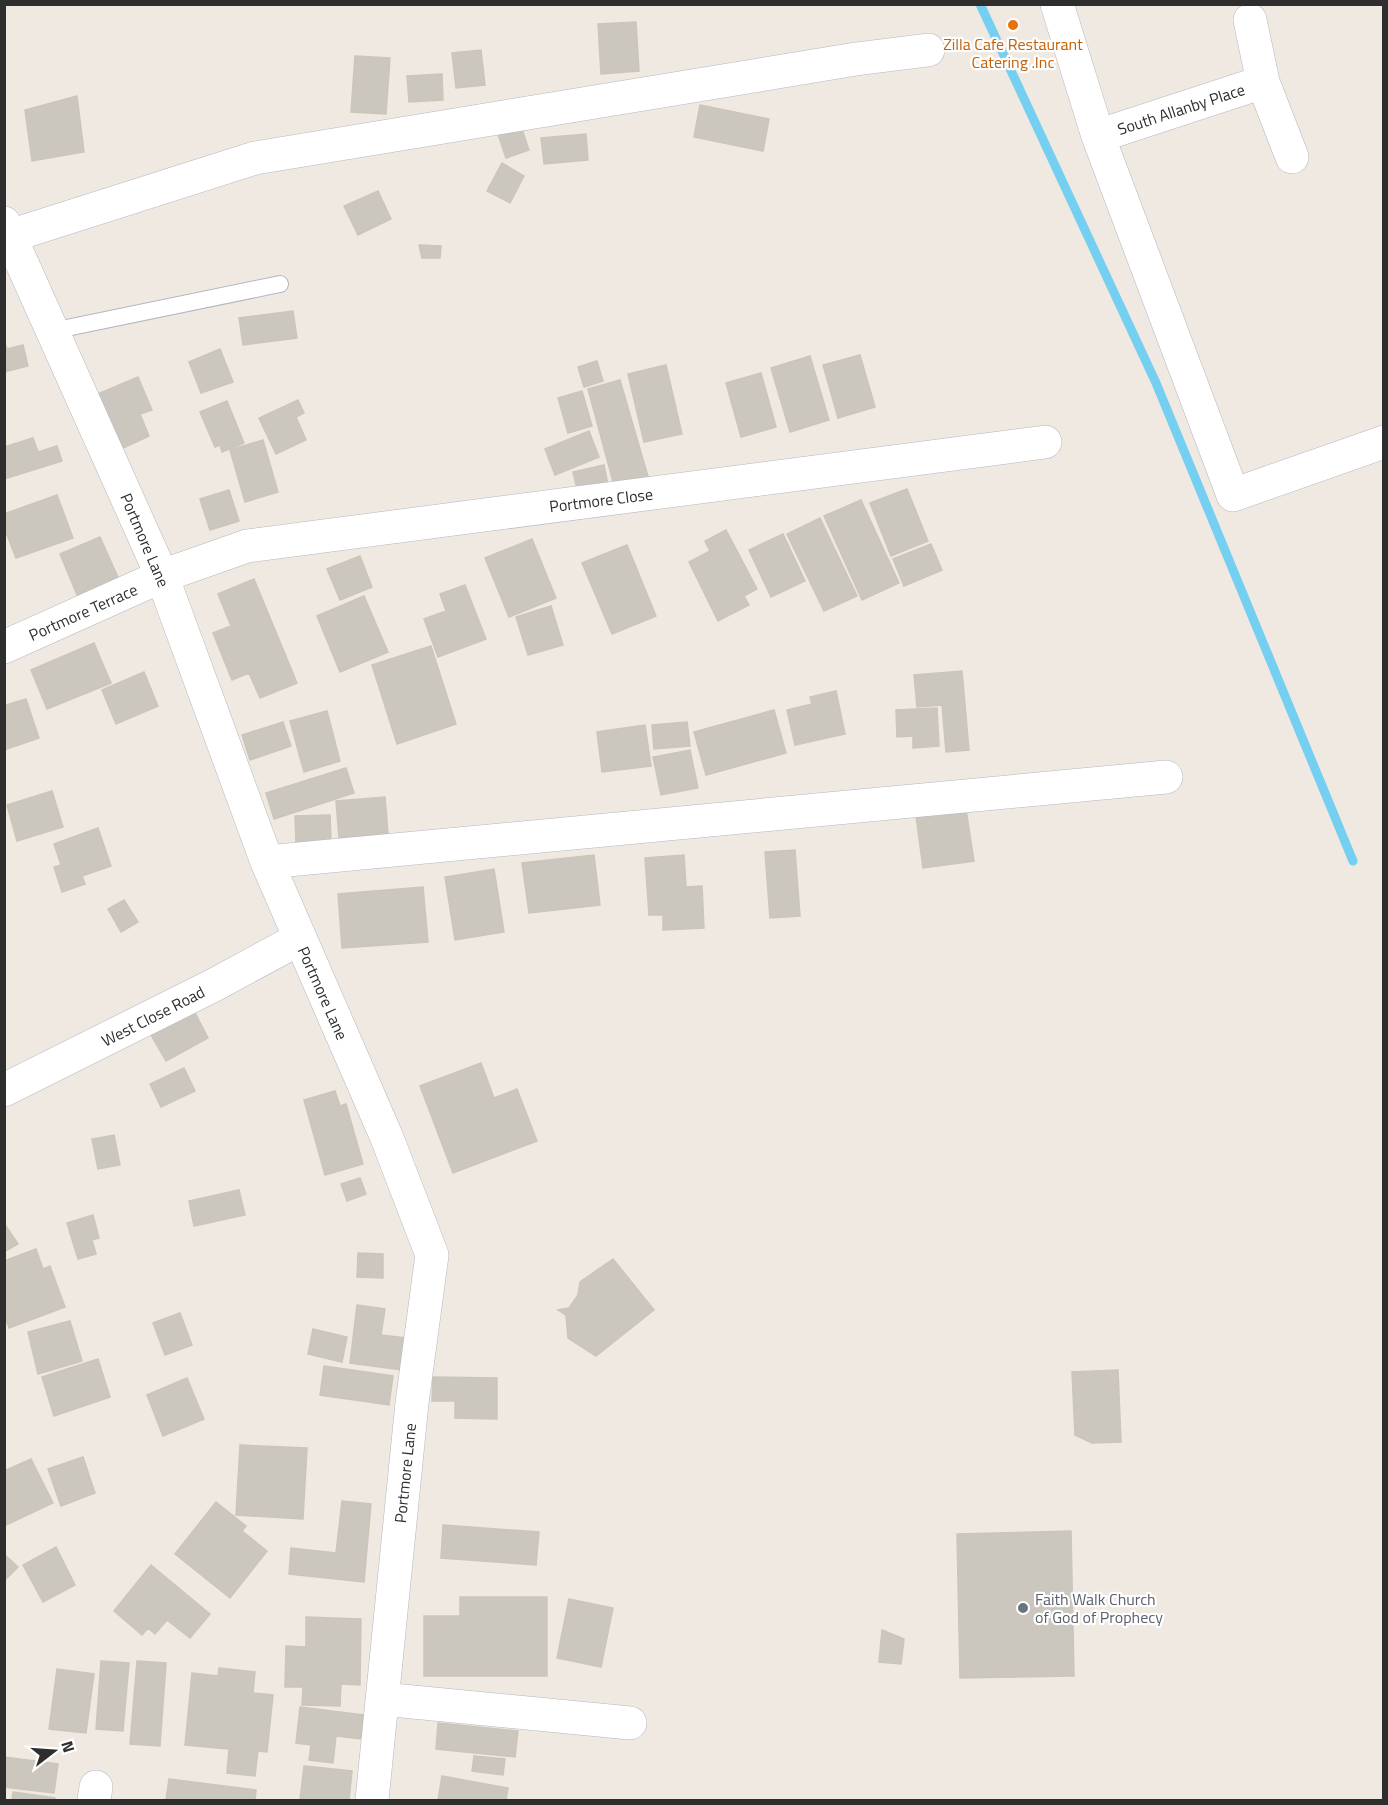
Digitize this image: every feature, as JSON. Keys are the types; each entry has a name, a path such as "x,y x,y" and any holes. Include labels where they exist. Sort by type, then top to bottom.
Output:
{"street":[{"path":"1058,4 1098,136 1233,495 1381,451"},
{"name":"South Allanby Place","path":"1250,20 1263,82 1292,157"},
{"path":"7,230 255,158 856,59 927,50"},
{"name":"South Allanby Place","path":"1098,136 1263,82"},
{"name":"Portmore Lane","path":"7,230 162,576 267,862 387,1138 432,1255 412,1403 372,1800"},
{"name":"Portmore Close","path":"162,576 247,546 1045,442"},
{"name":"Portmore Terrace","path":"4,647 162,576"},
{"path":"267,862 1166,777"},
{"name":"West Close Road","path":"4,1089 214,985 299,939"},
{"path":"382,1700 630,1723"}],"lane":[{"path":"52,331 280,284"}],"building":[{"path":"636,22 639,71 601,74 598,24"},
{"path":"481,50 485,85 456,88 452,53"},
{"path":"355,56 390,58 386,114 351,112"},
{"path":"442,74 443,100 409,102 407,76"},
{"path":"77,96 84,152 32,161 25,110"},
{"path":"700,105 769,119 763,151 694,137"},
{"path":"521,126 529,150 506,158 498,134"},
{"path":"586,134 588,160 544,164 541,138"},
{"path":"502,163 524,176 510,203 487,191"},
{"path":"378,191 391,219 358,235 344,206"},
{"path":"419,245 441,246 440,258 422,258"},
{"path":"293,311 297,338 243,345 239,318"},
{"path":"4,341 7,349 23,345 28,366 4,372"},
{"path":"220,349 233,382 201,393 189,362"},
{"path":"860,355 875,407 838,418 823,365"},
{"path":"810,356 829,420 790,432 771,368"},
{"path":"597,361 603,381 584,387 578,367"},
{"path":"666,365 682,434 644,442 628,374"},
{"path":"761,373 776,427 741,437 726,383"},
{"path":"138,377 152,410 140,414 149,436 121,449 98,394"},
{"path":"620,380 649,480 615,489 588,389"},
{"path":"582,391 592,426 568,433 558,398"},
{"path":"298,400 304,413 296,417 306,440 276,454 259,418"},
{"path":"227,401 244,443 222,452 220,445 215,447 200,412"},
{"path":"589,431 599,457 555,475 545,449"},
{"path":"33,438 38,452 57,446 62,461 4,479 4,447"},
{"path":"263,440 278,492 245,502 230,450"},
{"path":"604,465 610,495 580,501 573,472"},
{"path":"907,489 928,541 891,556 870,503"},
{"path":"229,490 239,521 210,530 200,499"},
{"path":"57,495 73,538 16,558 4,527 4,514"},
{"path":"861,500 899,583 862,600 824,516"},
{"path":"820,518 857,596 824,611 787,534"},
{"path":"726,530 757,589 744,596 749,605 718,621 689,562 710,551 705,541"},
{"path":"783,534 805,581 771,597 749,550"},
{"path":"100,537 121,584 80,602 60,554"},
{"path":"532,539 556,598 509,617 485,558"},
{"path":"931,544 942,570 904,586 893,559"},
{"path":"627,545 656,616 612,634 582,563"},
{"path":"360,556 372,587 340,600 327,569"},
{"path":"254,579 297,683 260,698 249,673 232,680 213,633 231,626 218,594"},
{"path":"465,585 486,639 438,657 424,619 446,611 440,594"},
{"path":"364,596 388,652 340,672 317,616"},
{"path":"551,606 563,645 528,655 516,617"},
{"path":"94,643 111,683 47,709 31,670"},
{"path":"431,646 456,724 397,744 372,665"},
{"path":"962,671 969,750 946,752 942,705 917,707 914,675"},
{"path":"144,672 158,706 116,724 102,690"},
{"path":"836,691 845,734 795,745 787,710 812,704 810,697"},
{"path":"26,699 39,738 4,750 4,701 6,705"},
{"path":"937,708 939,746 913,748 913,736 897,737 896,710"},
{"path":"774,710 786,753 706,775 694,732"},
{"path":"327,711 340,761 304,772 290,721"},
{"path":"283,722 291,746 250,760 242,735"},
{"path":"687,722 690,746 654,749 652,725"},
{"path":"645,725 651,766 602,772 597,732"},
{"path":"690,750 698,788 661,795 653,757"},
{"path":"346,768 354,793 274,819 266,793"},
{"path":"52,791 63,827 17,841 7,805"},
{"path":"385,797 388,834 339,838 336,801"},
{"path":"966,809 974,861 923,868 916,816"},
{"path":"330,815 331,842 296,844 295,816"},
{"path":"98,828 111,866 82,876 85,884 62,892 54,867 61,865 54,844"},
{"path":"795,850 800,916 770,918 765,852"},
{"path":"594,855 600,905 529,913 522,863"},
{"path":"684,855 686,887 702,886 704,928 663,930 663,915 649,915 645,858"},
{"path":"494,869 504,932 455,940 445,877"},
{"path":"423,887 428,942 342,948 338,894"},
{"path":"124,900 138,922 121,932 108,909"},
{"path":"194,1011 208,1038 166,1061 151,1035"},
{"path":"481,1063 494,1098 517,1089 537,1141 453,1173 420,1086"},
{"path":"184,1068 195,1091 161,1107 150,1084"},
{"path":"335,1091 340,1106 346,1104 363,1164 325,1175 304,1100"},
{"path":"114,1135 120,1165 98,1169 92,1139"},
{"path":"360,1178 366,1194 347,1201 341,1184"},
{"path":"239,1190 245,1215 194,1226 189,1201"},
{"path":"93,1215 99,1238 92,1240 96,1254 78,1259 67,1223"},
{"path":"4,1223 18,1244 4,1252"},
{"path":"36,1249 43,1269 50,1266 65,1307 9,1328 4,1314 4,1261"},
{"path":"358,1253 383,1254 383,1278 357,1277"},
{"path":"613,1259 654,1310 596,1356 568,1338 566,1315 558,1310 569,1308 578,1295 580,1282"},
{"path":"357,1305 385,1309 381,1335 406,1338 402,1370 350,1363"},
{"path":"180,1313 192,1345 165,1355 153,1323"},
{"path":"70,1321 82,1361 38,1374 28,1332"},
{"path":"313,1329 347,1337 342,1362 308,1354"},
{"path":"98,1359 110,1397 54,1416 42,1377"},
{"path":"324,1366 393,1376 389,1405 320,1395"},
{"path":"1118,1370 1121,1442 1092,1443 1075,1435 1072,1372"},
{"path":"433,1377 497,1378 497,1419 455,1418 455,1401 432,1401"},
{"path":"187,1378 204,1419 163,1436 147,1395"},
{"path":"240,1445 307,1448 303,1519 236,1515"},
{"path":"83,1457 95,1493 61,1506 48,1469"},
{"path":"31,1459 53,1503 4,1526 4,1471"},
{"path":"342,1501 371,1504 364,1582 289,1574 291,1548 336,1553"},
{"path":"216,1502 246,1526 242,1531 267,1551 230,1598 175,1554"},
{"path":"443,1525 539,1532 536,1565 441,1558"},
{"path":"1071,1531 1074,1676 960,1678 957,1534"},
{"path":"56,1547 75,1585 43,1602 23,1565"},
{"path":"4,1554 18,1567 4,1581"},
{"path":"151,1565 210,1614 190,1638 167,1620 155,1634 148,1628 142,1635 114,1611"},
{"path":"460,1597 547,1597 547,1676 424,1676 424,1616 460,1616"},
{"path":"569,1599 613,1608 601,1667 557,1658"},
{"path":"306,1617 361,1619 360,1685 341,1684 340,1706 302,1705 303,1687 285,1687 286,1646 306,1647"},
{"path":"882,1630 904,1639 901,1664 879,1662"},
{"path":"101,1661 129,1663 123,1731 96,1729"},
{"path":"137,1661 166,1663 160,1746 130,1744"},
{"path":"219,1668 255,1672 253,1693 273,1695 267,1752 258,1751 255,1776 227,1773 229,1749 185,1745 192,1673 218,1676"},
{"path":"57,1669 94,1674 86,1733 49,1729"},
{"path":"300,1707 363,1715 361,1739 336,1736 333,1763 309,1760 311,1745 296,1743"},
{"path":"438,1723 518,1731 515,1757 436,1749"},
{"path":"474,1756 505,1759 503,1775 472,1771"},
{"path":"4,1757 58,1764 54,1793 4,1787"},
{"path":"304,1766 352,1771 349,1800 300,1800"},
{"path":"442,1776 508,1788 506,1800 438,1800"},
{"path":"169,1779 256,1790 255,1800 166,1800"},
{"path":"13,1792 55,1798 55,1800 12,1800"}],"waterway":[{"path":"980,4 1156,383 1353,861"}],"place":[{"name":"Zilla Cafe Restaurant Catering .Inc","path":"1013,25"},
{"name":"Faith Walk Church of God of Prophecy","path":"1023,1608"}]}
